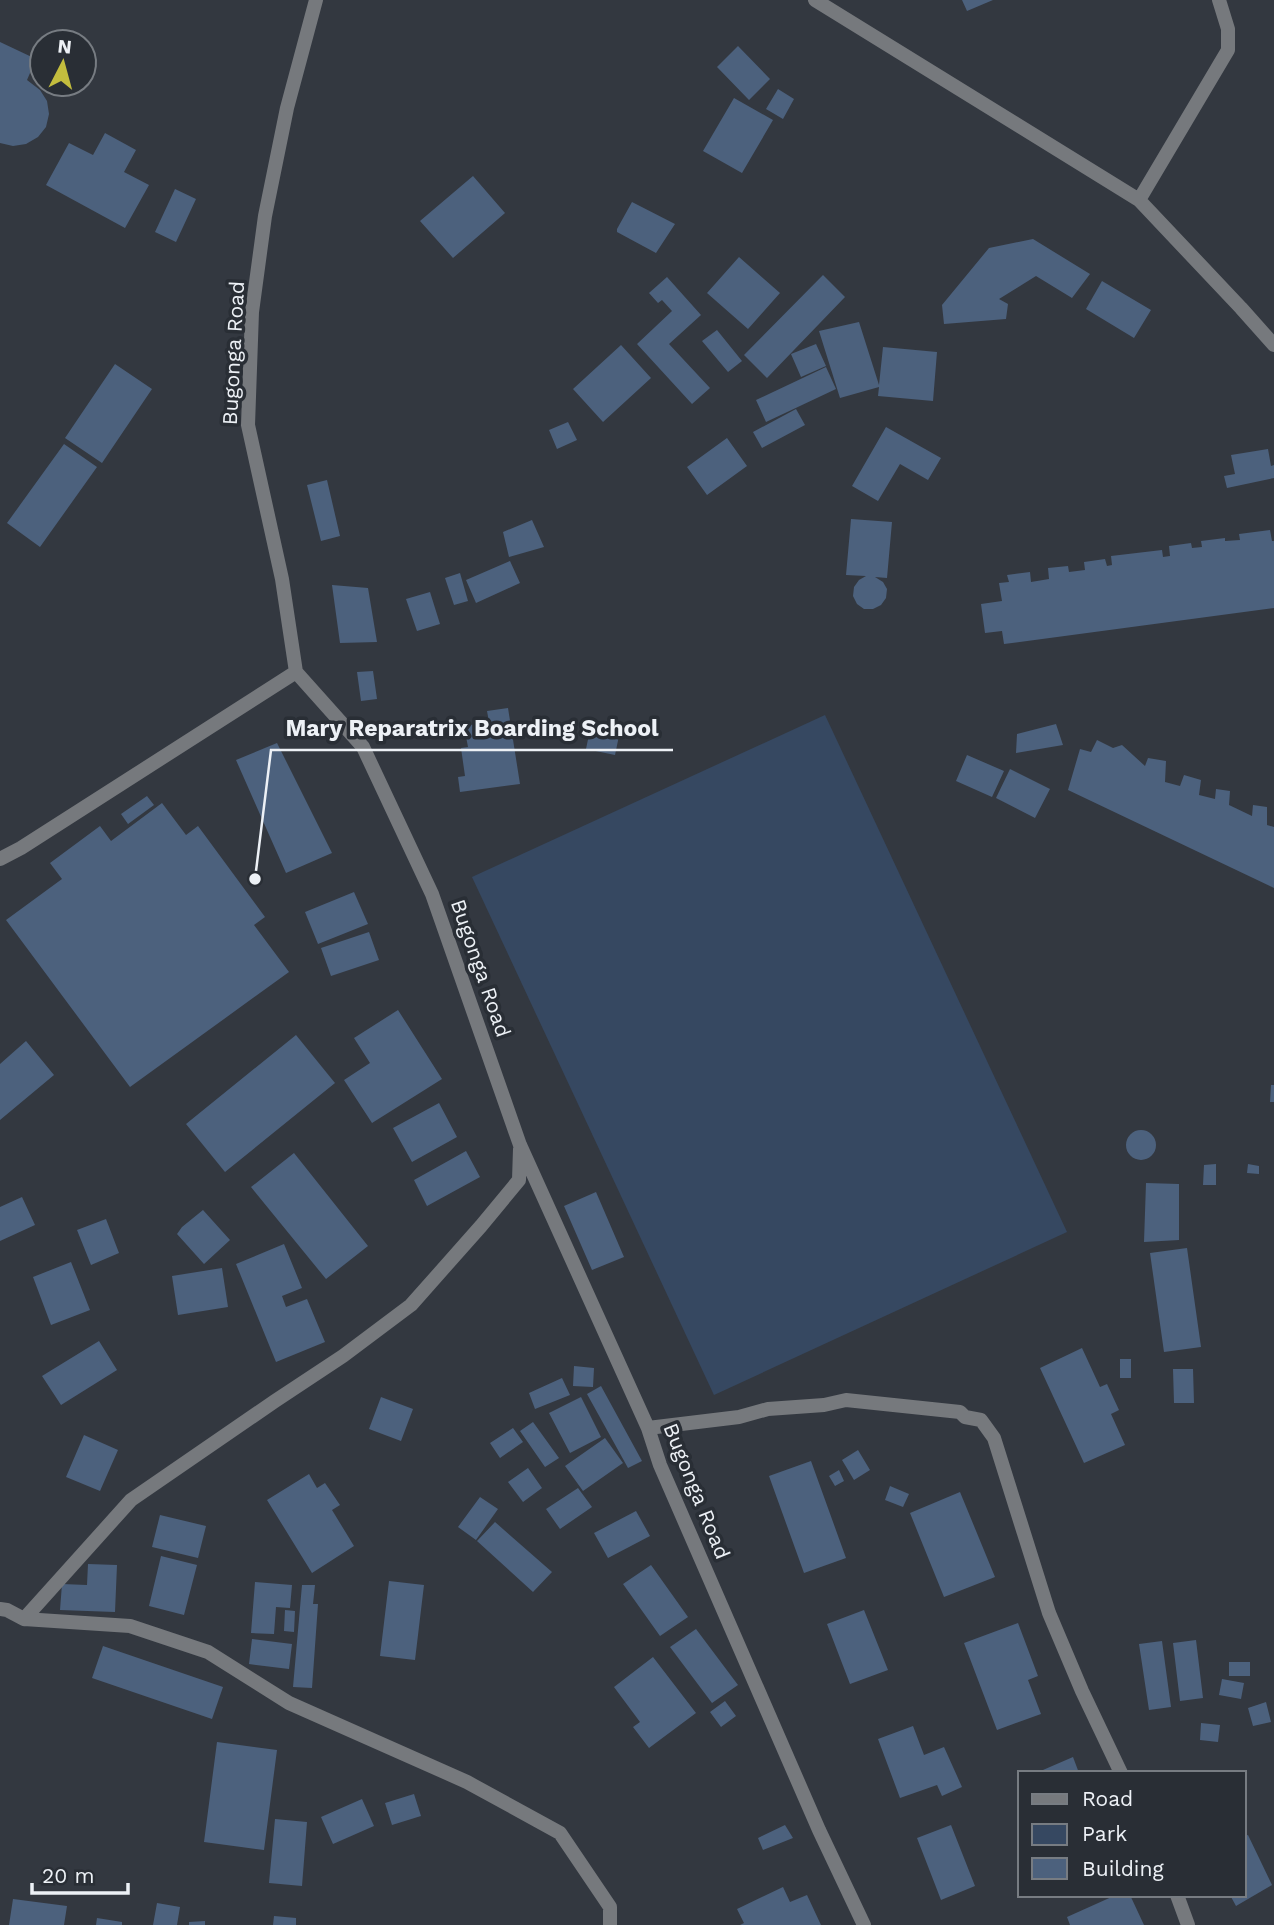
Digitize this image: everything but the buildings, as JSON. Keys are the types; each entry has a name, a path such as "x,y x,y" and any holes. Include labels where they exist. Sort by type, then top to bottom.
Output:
{"street":[{"name":"Bugonga Road","path":"316,0 287,108 265,216 252,312 248,425 282,579 296,672 363,747 432,894 520,1144 648,1428 666,1477 864,1925"},
{"path":"815,0 1139,200 1274,345"},
{"path":"1139,200 1228,50 1228,29 1219,0"},
{"path":"0,859 22,848 296,672"},
{"path":"24,1619 131,1500 343,1356 411,1305 519,1180 520,1144"},
{"path":"648,1428 846,1400 960,1412 965,1417 981,1420 994,1438 1049,1613 1120,1771"},
{"path":"0,1609 7,1609 24,1619 130,1626 208,1652 289,1703 467,1782 560,1833 610,1908 610,1925"},
{"path":"1178,1897 1188,1925"}],"green space":[{"path":"825,715 1067,1232 714,1395 472,877"}],"place":[{"name":"Mary Reparatrix Boarding School","path":"255,879"}]}
